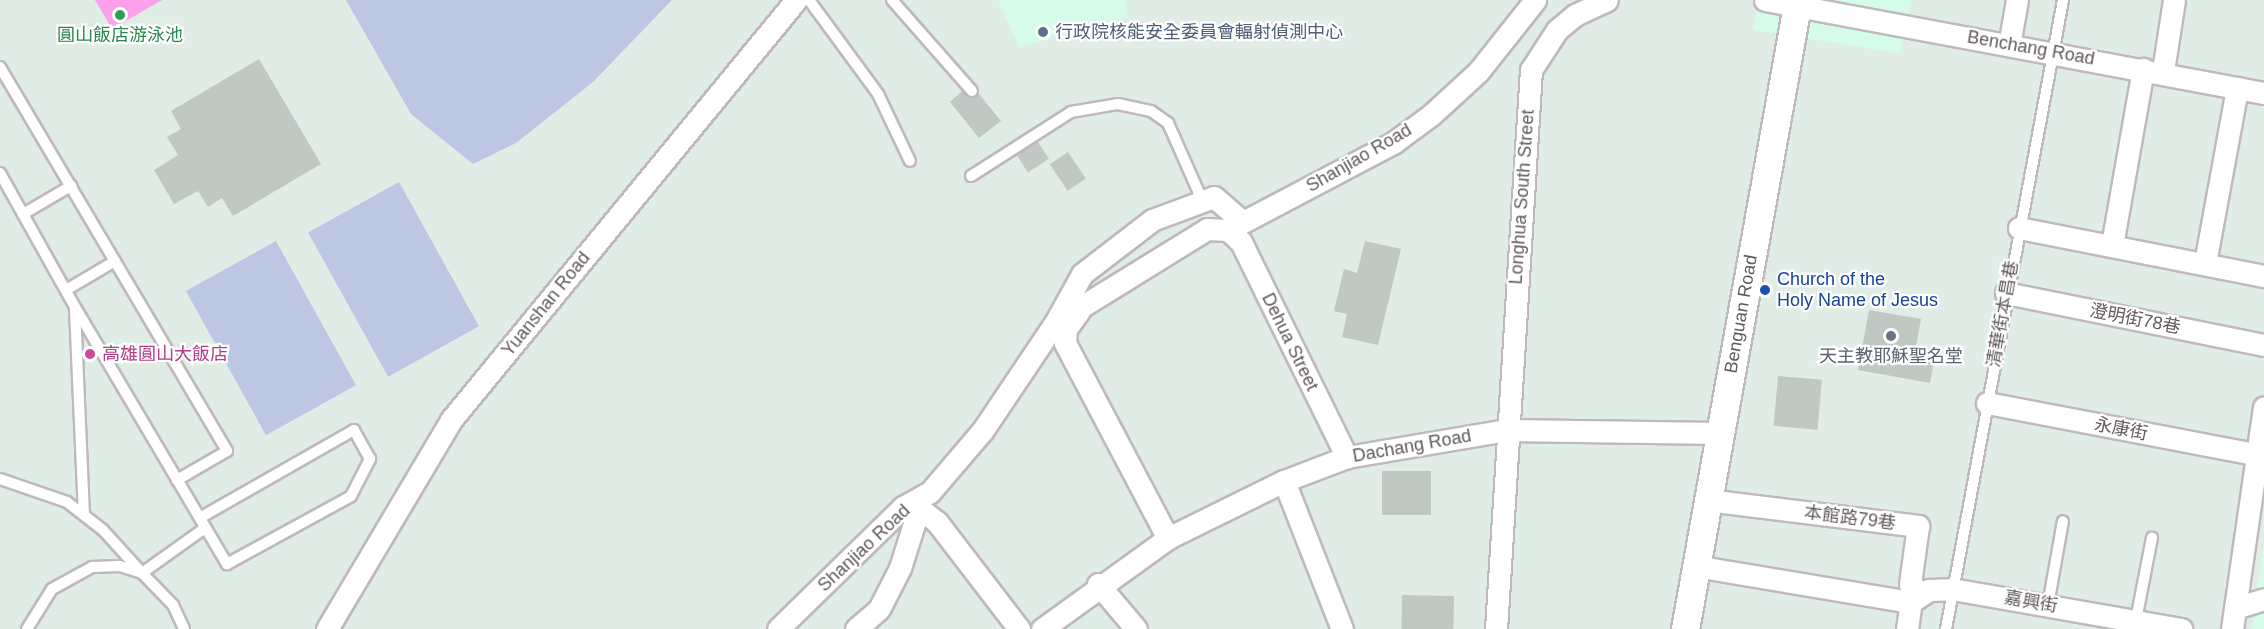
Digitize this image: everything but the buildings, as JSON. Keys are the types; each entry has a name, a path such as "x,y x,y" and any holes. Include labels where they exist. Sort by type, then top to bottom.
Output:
{"street":[{"name":"Yuanshan Road","path":"327,629 452,420 796,0"},
{"name":"Shanjiao Road","path":"1055,322 1079,311 1207,229 1236,226 1393,143 1431,115 1478,72 1535,0"},
{"name":"Longhua South Street","path":"1496,629 1506,430 1530,70 1557,30 1575,15 1607,0"},
{"path":"1765,0 1798,2"},
{"path":"2008,45 2017,0"},
{"path":"2112,245 2153,70 2174,0"},
{"name":"Benchang Road","path":"1798,2 2008,45 2054,51 2264,93"},
{"name":"Benguan Road","path":"1684,629 1798,2"},
{"path":"2205,263 2236,88"},
{"path":"1203,202 1214,197 1236,226"},
{"name":"Shanjiao Road","path":"778,629 930,492 983,430 1055,322 1082,274 1152,220 1203,202"},
{"name":"Dehua Street","path":"1236,226 1241,242 1347,457"},
{"path":"2019,228 2264,276"},
{"name":"澄明街78巷","path":"2006,293 2264,345"},
{"path":"1079,311 1066,329 1065,342 1168,538"},
{"name":"永康街","path":"1987,403 2255,454"},
{"path":"2232,629 2255,454 2264,407"},
{"name":"Dachang Road","path":"1042,629 1098,584 1168,538 1284,481 1347,457 1506,430 1720,433"},
{"path":"1284,481 1342,629"},
{"name":"本館路79巷","path":"1707,500 1918,526 1910,584 1917,598"},
{"path":"856,629 879,609 895,578 911,508 938,522 1019,629"},
{"name":"嘉興街","path":"1695,566 1917,598 1953,589 2182,629"},
{"path":"1098,584 1136,629"},
{"path":"1907,629 1917,598"},
{"path":"2235,608 2264,599"}],"lane":[{"path":"809,0 878,94 910,161"},
{"path":"892,0 972,91"},
{"name":"清華街本昌巷","path":"1946,629 2006,293 2063,0"},
{"path":"0,67 227,452 177,480"},
{"path":"971,176 1071,112 1118,104 1151,111 1168,123 1203,202"},
{"path":"0,173 75,307 202,523 227,564 351,496 370,459 354,430 202,523 142,573"},
{"path":"23,214 71,186"},
{"path":"66,291 115,261"},
{"path":"75,307 84,515"},
{"path":"0,479 67,502 84,515 173,605 184,629"},
{"path":"2048,605 2063,521"},
{"path":"2136,621 2152,538"},
{"path":"27,629 52,589 74,573 120,566 142,573"}],"shaded area":[{"name":"圓山飯店游泳池","path":"95,0 162,0 112,29"},
{"path":"346,0 672,0 593,82 516,143 473,164 411,114"},
{"name":"行政院核能安全委員會輻射偵測中心","path":"998,0 1125,0 1128,17 1019,47"},
{"path":"1759,0 1911,0 1900,53 1753,30"},
{"path":"399,182 479,326 388,377 308,232"},
{"path":"276,241 356,385 266,435 186,291"},
{"path":"2264,542 2264,629 2252,629"}],"place":[{"name":"圓山飯店游泳池","path":"120,15"},
{"name":"行政院核能安全委員會輻射偵測中心","path":"1043,32"},
{"name":"Church of the Holy Name of Jesus","path":"1765,290"},
{"name":"天主教耶穌聖名堂","path":"1891,336"},
{"name":"高雄圓山大飯店","path":"90,354"}]}
